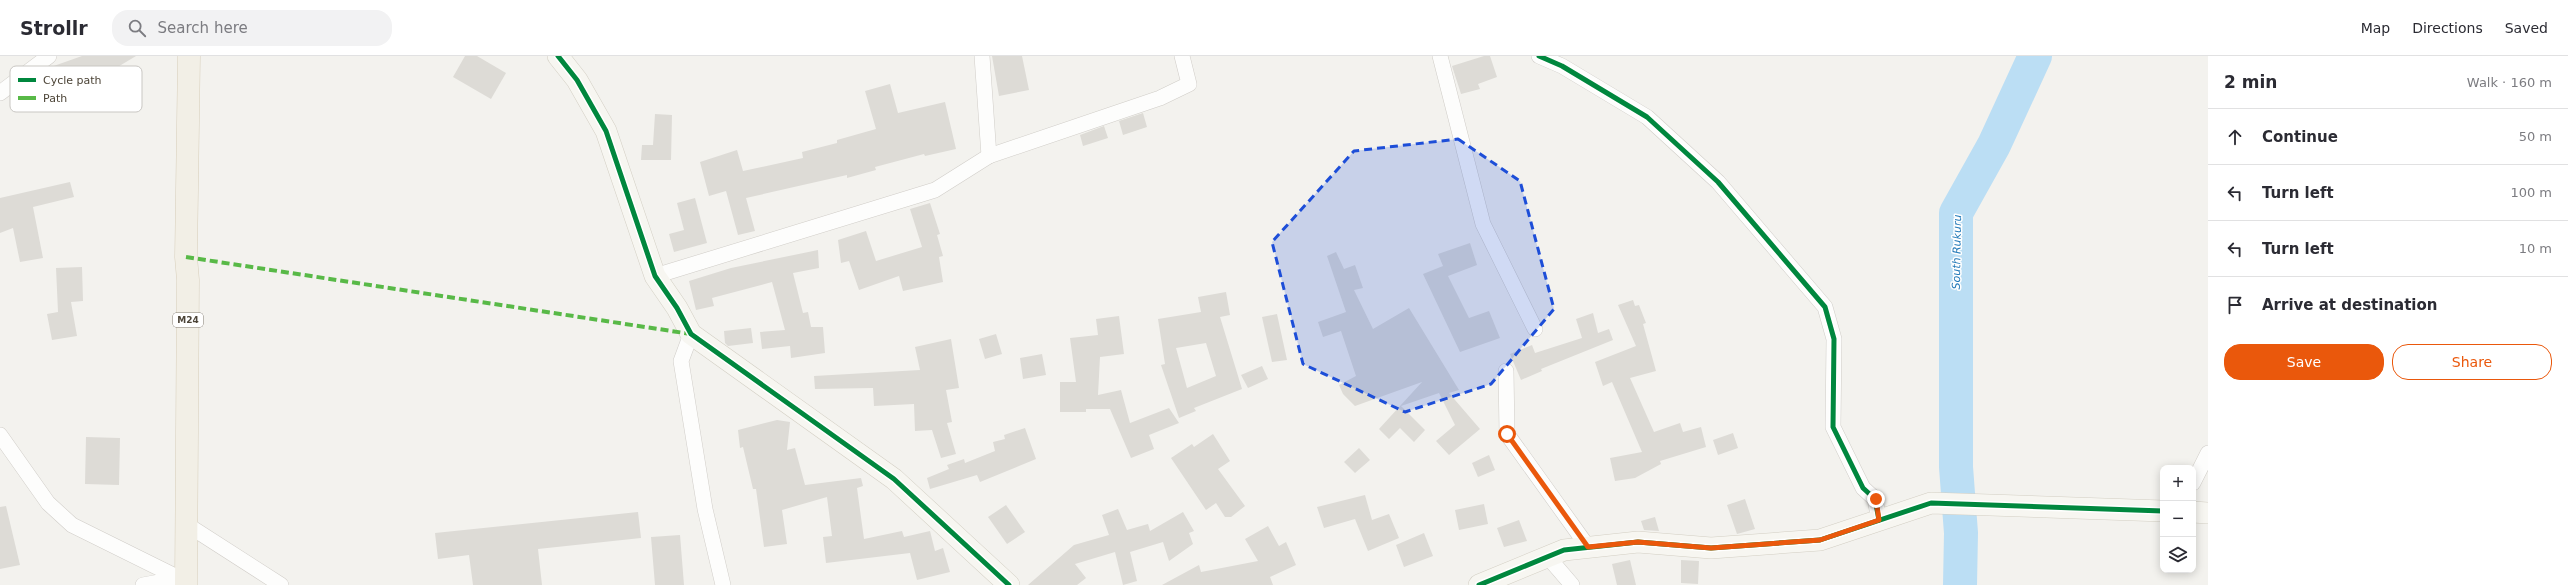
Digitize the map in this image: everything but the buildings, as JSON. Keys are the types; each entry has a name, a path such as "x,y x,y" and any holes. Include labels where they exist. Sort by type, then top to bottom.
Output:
{"main road":[{"name":"M24","path":"184,581 186,524 188,280 186,257 189,56"}],"street":[{"path":"36,66 49,56"},
{"path":"558,56 577,80 606,131 655,276 677,308 691,334 894,479 1009,585"},
{"path":"982,56 989,156"},
{"path":"655,276 935,190 989,156 1160,98 1189,84 1182,56"},
{"path":"1440,56 1483,224 1535,329"},
{"path":"1539,56 1562,66 1647,117 1718,182 1825,307 1834,339 1833,427 1863,488 1876,499 1879,520"},
{"path":"0,93 10,85"},
{"path":"691,334 681,361 705,509 723,585"},
{"path":"1506,371 1507,434 1588,547"},
{"path":"0,435 48,503 72,524 184,581"},
{"path":"2196,478 2208,453"},
{"path":"1480,585 1564,550 1638,542 1711,548 1820,540 1932,502 2160,511"},
{"path":"2196,512 2208,513"},
{"path":"186,524 281,585"},
{"path":"1548,557 1572,585"},
{"path":"143,585 184,581"}],"highlighted area":[{"path":"1458,139 1520,181 1554,309 1491,384 1405,412 1303,364 1272,242 1354,151"}],"waterway":[{"name":"South Rukuru","path":"1960,585 1961,533 1956,467 1956,213 1994,145 2035,56"}],"marked path":[{"path":"186,257 691,334"}],"cycle path":[{"path":"558,56 577,80 606,131 655,276 677,308 691,334 894,479 1009,585"},
{"path":"1539,56 1562,66 1647,117 1718,182 1825,307 1834,339 1833,427 1863,488 1875,499 1879,520"},
{"path":"1479,585 1564,550 1638,542 1711,548 1820,540 1931,503 2160,511"}],"route":[{"path":"1507,434 1588,547 1638,542 1711,548 1820,540 1879,520 1876,499"}]}
